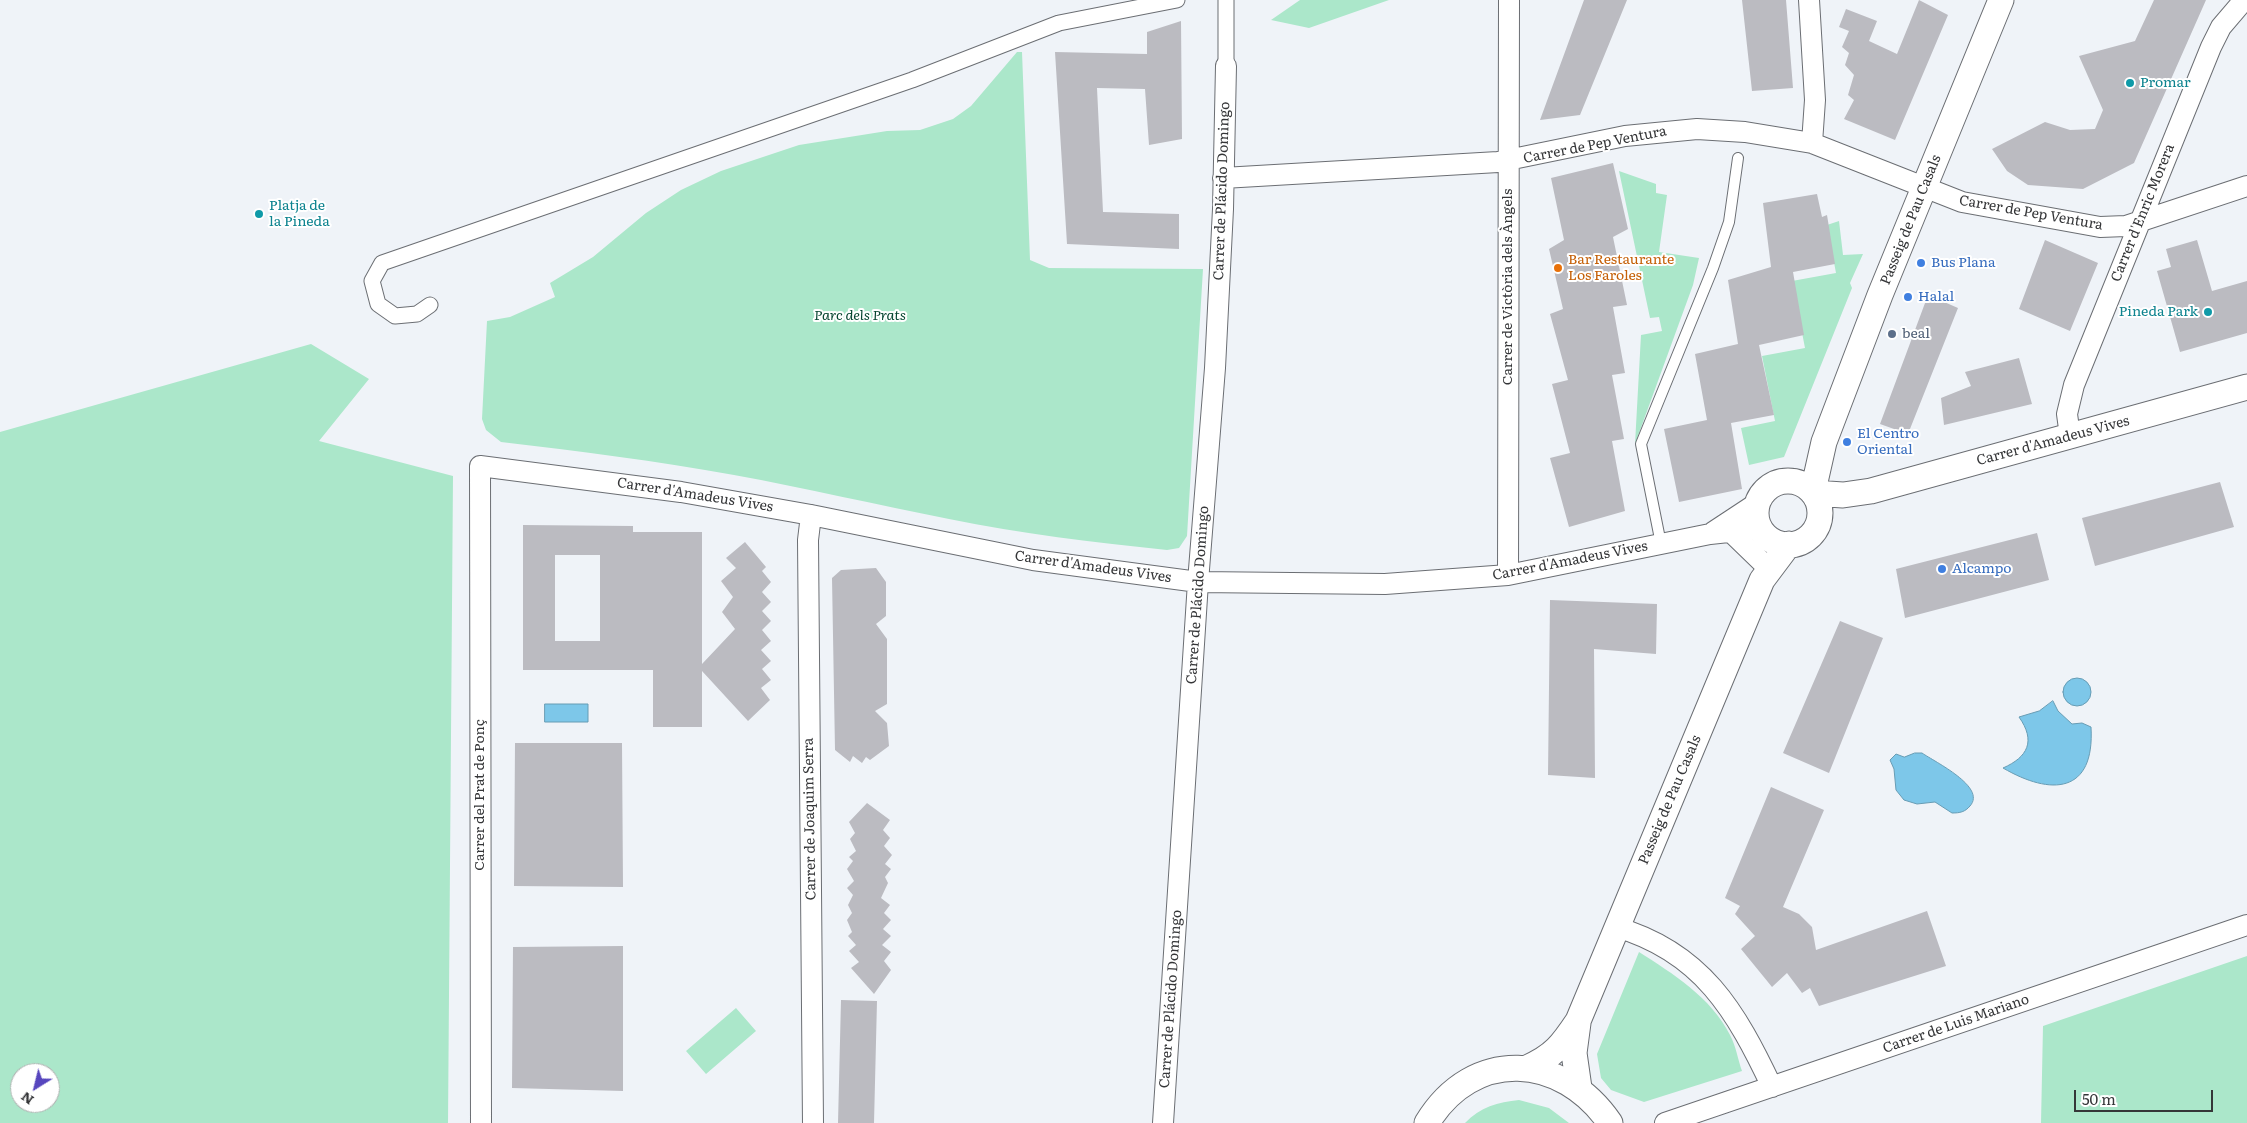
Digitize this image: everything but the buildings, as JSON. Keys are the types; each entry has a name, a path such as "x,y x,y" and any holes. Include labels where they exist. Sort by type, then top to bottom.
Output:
{"street":[{"path":"430,305 417,314 395,316 378,304 372,281 382,263 912,80 1059,23 1177,0"},
{"path":"1226,0 1226,66"},
{"name":"Carrer de Victòria dels Àngels","path":"1508,575 1509,0"},
{"path":"1809,0 1816,100 1812,143"},
{"name":"Passeig de Pau Casals","path":"1812,492 1816,482 1822,450 1923,188 2001,0"},
{"name":"Carrer d'Enric Morera","path":"2070,436 2067,414 2069,398 2139,222 2211,47 2221,27 2244,0"},
{"name":"Carrer de Plácido Domingo","path":"1163,1123 1198,582 1216,368 1226,66"},
{"name":"Carrer de Pep Ventura","path":"1223,178 1508,161 1625,136 1673,130 1745,132 1812,143 1968,204 2100,227 2117,228 2139,222 2247,186"},
{"name":"Carrer d'Amadeus Vives","path":"1812,492 1851,494 2247,387"},
{"path":"1822,450 1829,479 1851,494"},
{"name":"Passeig de Pau Casals","path":"1782,481 1822,450"},
{"name":"Carrer d'Amadeus Vives","path":"480,466 681,492 811,515 1033,560 1160,575 1198,582 1385,584 1508,575 1710,534 1747,530 1758,518"},
{"name":"Carrer del Prat de Ponç","path":"480,466 481,1123"},
{"path":"1782,481 1792,481 1812,492 1820,510 1815,529 1808,537 1799,542 1789,544 1772,540 1758,518 1767,489 1782,481"},
{"name":"Carrer d'Amadeus Vives","path":"1819,519 1851,494"},
{"name":"Carrer de Joaquim Serra","path":"811,515 808,540 813,1123"},
{"name":"Passeig de Pau Casals","path":"1758,518 1762,572"},
{"name":"Carrer d'Amadeus Vives","path":"1710,534 1758,518"},
{"path":"1731,532 1762,572"},
{"name":"Passeig de Pau Casals","path":"1527,1068 1554,1053 1578,1020 1762,572 1789,544"},
{"name":"Carrer de Luis Mariano","path":"1665,1123 2247,925"},
{"path":"1616,927 1638,933 1688,962 1738,1018 1772,1087"},
{"name":"Passeig de Pau Casals","path":"1578,1020 1574,1053 1579,1088"},
{"path":"1427,1123 1445,1098 1470,1080 1498,1070 1527,1068 1552,1074 1579,1088 1597,1104 1610,1123"}],"lane":[{"path":"1661,544 1641,444 1725,232 1738,158"}],"green space":[{"path":"1300,0 1389,0 1309,28 1271,20"},
{"name":"Parc dels Prats","path":"1017,52 1022,52 1030,260 1049,268 1203,269 1187,536 1179,548 1167,550 1003,529 705,470 501,442 486,430 482,419 487,321 510,317 555,297 550,283 593,257 646,213 681,190 721,171 799,145 887,131 920,130 953,119 971,106"},
{"path":"1619,171 1656,184 1656,193 1667,195 1659,252 1699,258 1693,285 1635,444 1641,335 1662,331 1659,317 1650,318"},
{"path":"1839,221 1843,255 1863,254 1850,283 1852,288 1784,457 1749,465 1741,428 1775,421 1762,356 1805,348 1792,281 1836,273 1827,225"},
{"path":"311,344 369,379 319,441 453,476 448,1123 0,1123 0,432"},
{"path":"1639,952 1690,988 1713,1009 1732,1039 1742,1071 1644,1102 1611,1090 1601,1078 1597,1054"},
{"path":"2247,956 2247,1123 2041,1123 2043,1026"},
{"path":"736,1008 756,1031 706,1074 686,1051"},
{"path":"1519,1100 1549,1108 1569,1123 1465,1123 1477,1113 1490,1106"}],"water":[{"path":"2077,678 2087,682 2091,692 2087,702 2077,706 2067,702 2063,692 2067,682"},
{"path":"2053,701 2058,711 2072,724 2082,723 2091,727 2090,749 2086,766 2078,777 2066,783 2053,785 2038,783 2003,768 2018,759 2027,747 2027,734 2019,717 2039,711"},
{"path":"545,704 588,704 588,722 545,722"},
{"path":"1915,753 1922,753 1966,783 1973,799 1968,808 1962,812 1952,813 1935,802 1917,804 1904,800 1896,790 1894,769 1890,760 1896,754 1904,757"}],"place":[{"name":"Promar","path":"2130,83"},
{"name":"Platja de la Pineda","path":"259,214"},
{"name":"Bus Plana","path":"1921,263"},
{"name":"Bar Restaurante Los Faroles","path":"1558,268"},
{"name":"Halal","path":"1908,297"},
{"name":"Pineda Park","path":"2208,312"},
{"name":"beal","path":"1892,334"},
{"name":"El Centro Oriental","path":"1847,442"},
{"name":"Alcampo","path":"1942,569"}]}
